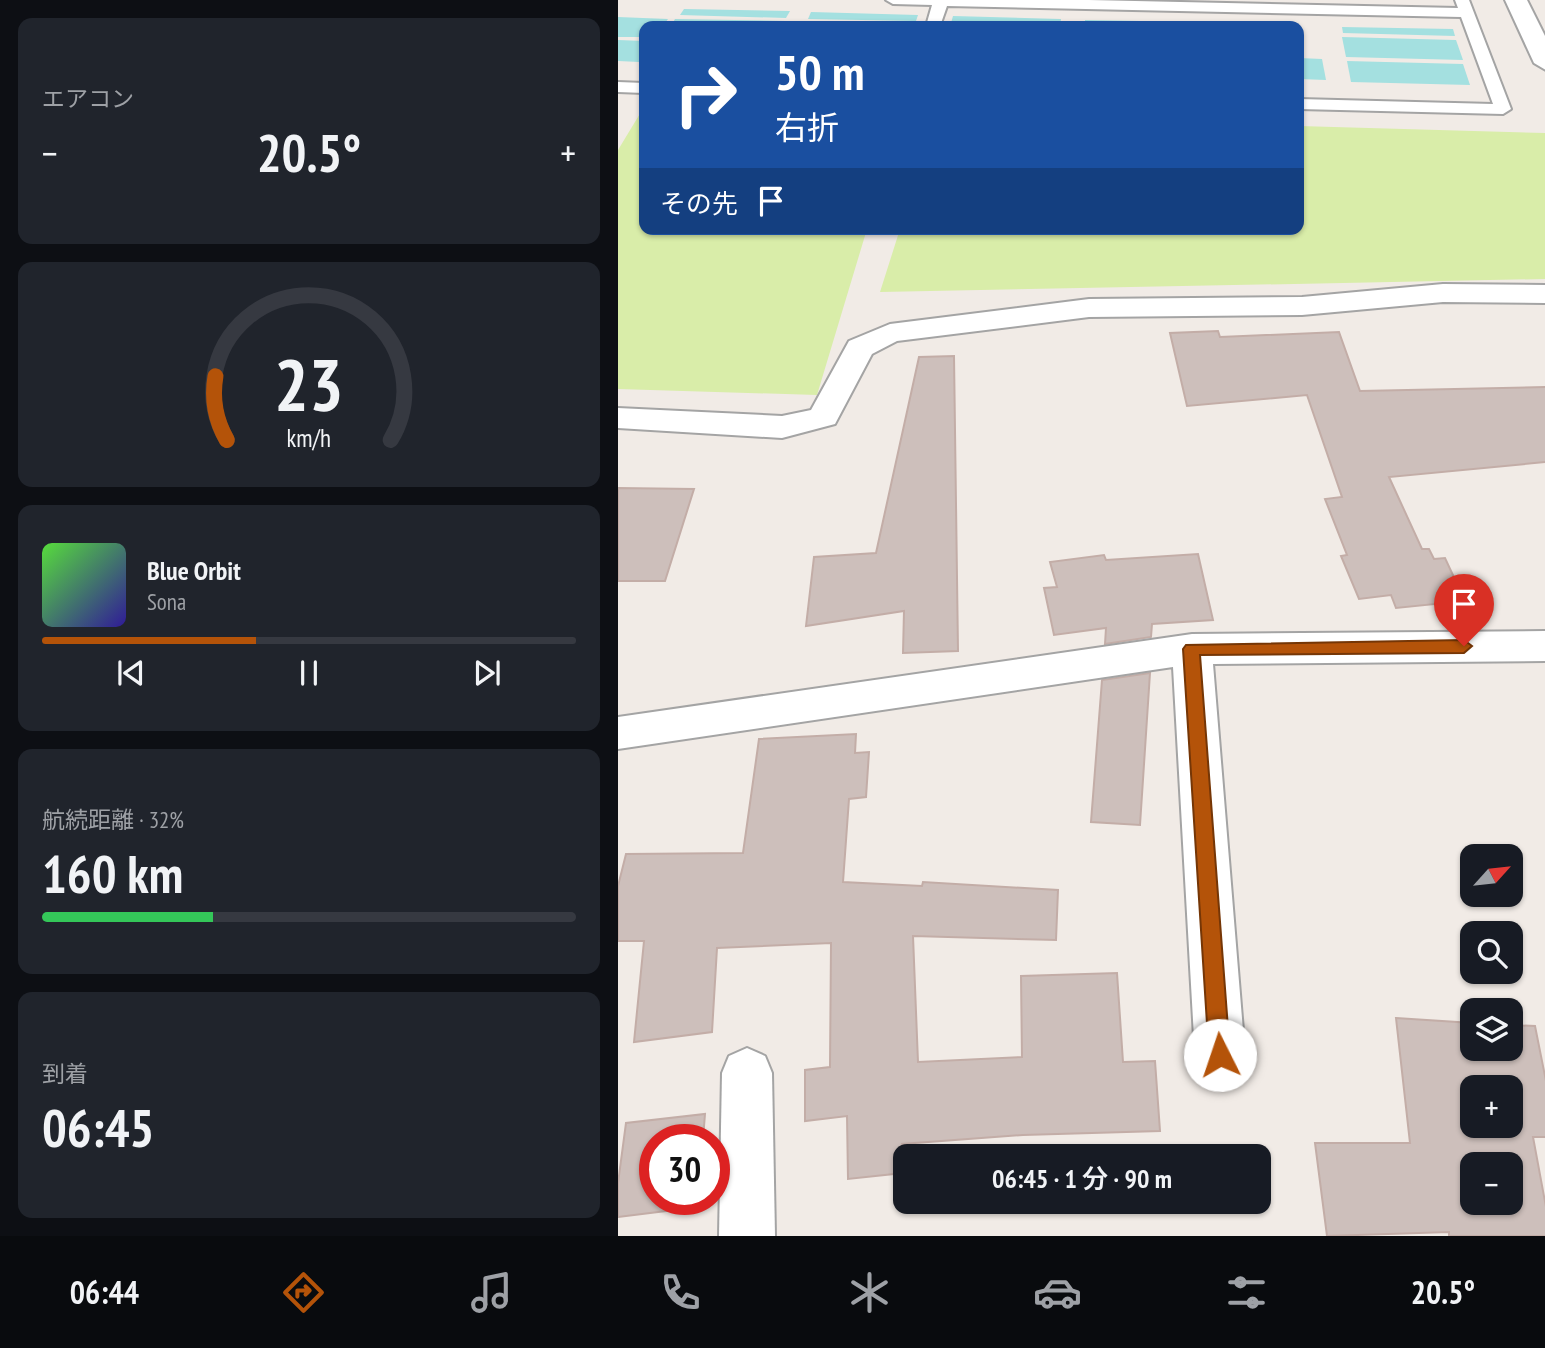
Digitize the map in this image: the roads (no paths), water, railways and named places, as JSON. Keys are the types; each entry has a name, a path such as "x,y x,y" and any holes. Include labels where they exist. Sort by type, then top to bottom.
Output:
{"street":[{"path":"1516,0 1545,63"},
{"path":"618,418 782,427 823,418 860,348 890,333 932,326 1089,308 1302,306 1443,293 1545,294"},
{"path":"618,733 1191,649 1545,646"},
{"path":"1191,649 1220,1055"},
{"path":"747,1073 747,1236"}],"lane":[{"path":"893,0 1465,7 1503,109 1304,104"},
{"path":"935,21 941,0"},
{"path":"618,87 639,88"}],"water":[{"path":"684,9 790,11 786,18 680,15"},
{"path":"811,12 918,15 916,21 808,19"},
{"path":"953,16 1061,19 1061,21 952,21"},
{"path":"618,17 668,19 639,21 639,37 618,37"},
{"path":"675,19 785,21 674,21"},
{"path":"1342,27 1453,29 1455,36 1343,33"},
{"path":"1342,37 1456,40 1463,60 1346,57"},
{"path":"618,40 639,41 639,62 618,61"},
{"path":"1304,58 1322,59 1326,80 1304,79"},
{"path":"1347,61 1463,64 1470,85 1351,82"}]}
